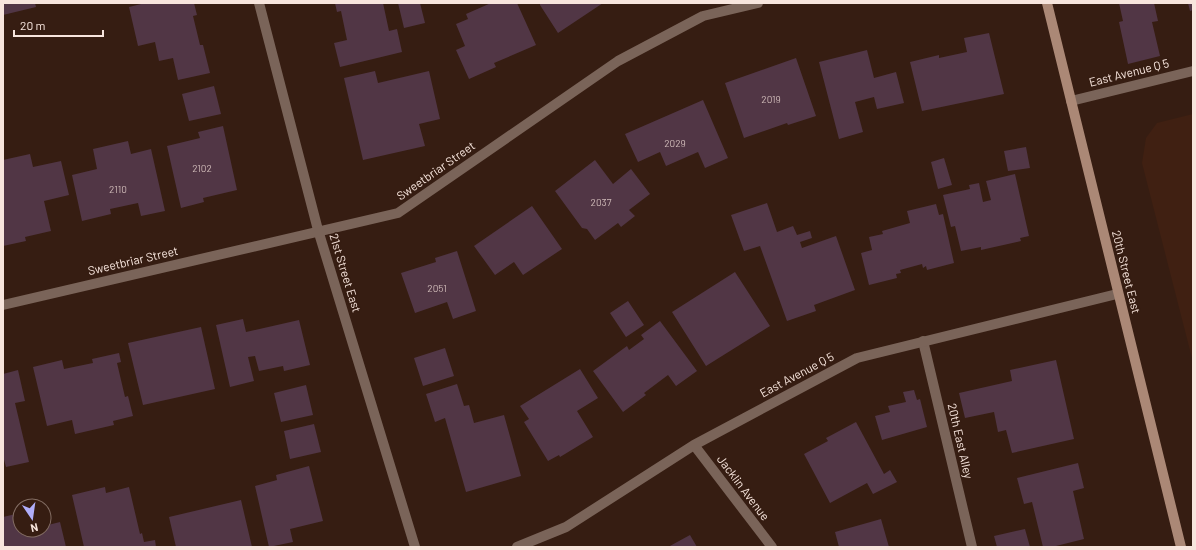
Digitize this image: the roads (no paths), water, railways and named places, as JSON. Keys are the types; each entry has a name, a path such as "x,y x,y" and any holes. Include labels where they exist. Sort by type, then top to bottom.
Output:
{"street":[{"name":"21st Street East","path":"259,3 318,230 415,547"},
{"name":"Sweetbriar Street","path":"3,305 318,230 398,213 618,61 703,16 758,3"},
{"name":"20th Street East","path":"1047,3 1117,294 1181,547"},
{"name":"East Avenue Q 5","path":"1071,101 1193,71"},
{"name":"East Avenue Q 5","path":"517,547 566,527 694,445 858,358 1117,294"},
{"name":"20th East Alley","path":"923,341 972,547"},
{"name":"Jacklin Avenue","path":"694,445 772,547"}]}
